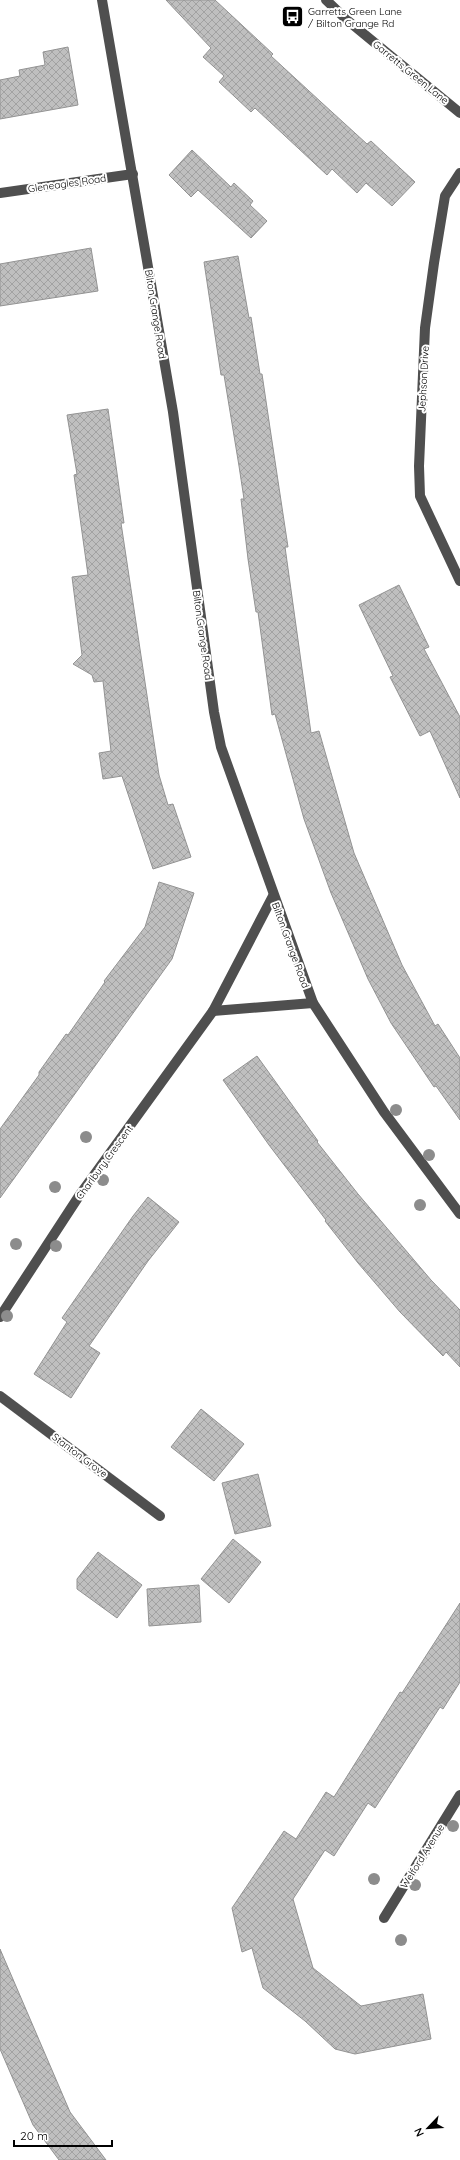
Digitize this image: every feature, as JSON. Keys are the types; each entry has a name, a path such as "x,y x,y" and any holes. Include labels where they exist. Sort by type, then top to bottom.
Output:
{"street":[{"name":"Bilton Grange Road","path":"102,0 173,412 214,712 221,747 273,896 313,1003 384,1112 460,1214"},
{"name":"Garretts Green Lane","path":"326,0 347,20 460,113"},
{"name":"Jephson Drive","path":"460,173 446,196 434,263 425,328 419,466 420,496 460,581"},
{"name":"Gleneagles Road","path":"0,193 133,174"},
{"name":"Charlbury Crescent","path":"0,1317 79,1196 213,1011 273,896"},
{"path":"213,1011 313,1003"},
{"name":"Stanton Grove","path":"0,1396 160,1516"},
{"name":"Welford Avenue","path":"384,1918 460,1795"}],"building":[{"path":"166,0 215,0 273,54 271,56 367,144 371,141 415,182 392,206 366,183 357,193 332,169 327,175 255,108 251,112 219,82 224,76 203,57 211,48"},
{"path":"68,47 78,105 0,119 0,80 20,76 19,70 45,65 43,52"},
{"path":"192,150 231,187 234,183 253,201 250,205 267,221 251,238 198,190 191,197 169,175"},
{"path":"91,248 98,291 0,306 0,264"},
{"path":"238,256 249,318 251,317 260,374 262,374 288,547 285,547 311,733 319,731 354,853 402,965 435,1026 438,1024 460,1058 460,1120 436,1086 434,1087 391,1023 368,979 331,893 304,819 275,714 272,715 258,612 256,612 248,559 241,499 244,499 224,375 221,375 204,262"},
{"path":"108,409 124,523 121,523 159,775 168,805 173,804 191,857 153,869 122,776 103,779 99,753 111,751 103,681 94,682 92,675 73,664 82,655 72,577 88,575 74,475 77,474 67,415"},
{"path":"399,585 429,647 424,649 460,717 460,798 430,731 420,736 390,677 393,676 359,605"},
{"path":"159,882 194,893 172,959 0,1198 0,1129 39,1075 39,1072 66,1034 68,1035 105,982 104,981 145,927"},
{"path":"257,1056 318,1141 317,1142 358,1194 431,1280 460,1310 460,1367 446,1352 443,1356 400,1312 358,1263 325,1221 326,1220 269,1145 223,1080"},
{"path":"148,1197 179,1222 148,1261 89,1346 100,1353 71,1398 34,1374 67,1322 62,1318 133,1216"},
{"path":"201,1409 244,1444 214,1481 171,1447"},
{"path":"258,1474 271,1526 235,1534 222,1483"},
{"path":"233,1539 261,1562 229,1603 201,1579"},
{"path":"98,1552 142,1585 117,1618 77,1589 77,1579"},
{"path":"199,1585 201,1622 149,1626 147,1589"},
{"path":"460,1603 460,1682 443,1709 440,1707 375,1808 368,1803 334,1856 325,1850 293,1899 313,1968 361,2006 423,1994 431,2039 355,2054 335,2049 305,2021 263,1988 252,1948 242,1952 232,1908 284,1831 296,1839 326,1792 334,1797 400,1692 402,1693"},
{"path":"0,1949 70,2112 106,2160 59,2160 33,2125 0,2049"}],"place":[{"name":"Garretts Green Lane / Bilton Grange Rd","path":"293,17"}]}
